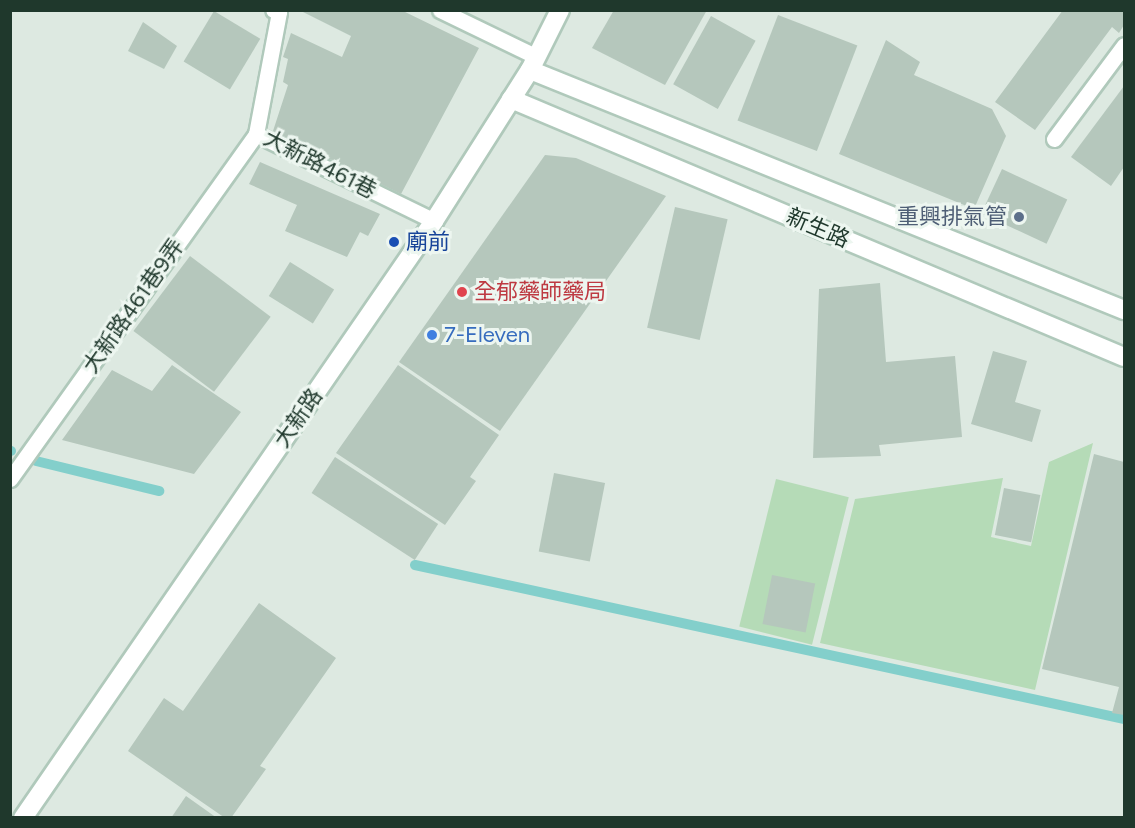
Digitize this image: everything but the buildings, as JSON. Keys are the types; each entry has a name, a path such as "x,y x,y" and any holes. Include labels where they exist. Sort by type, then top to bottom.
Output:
{"main road":[{"name":"大新路","path":"23,818 434,221 511,99 560,10"},
{"name":"新生路","path":"532,63 1125,310"},
{"name":"新生路","path":"511,99 1125,357"}],"lane":[{"name":"大新路461巷","path":"273,10 279,12 256,134 434,221"},
{"path":"440,10 532,63"},
{"path":"1054,139 1125,45"},
{"name":"大新路461巷9弄","path":"10,479 256,134"}],"green space":[{"path":"1093,443 1035,690 820,643 855,499 1003,478 991,537 1031,546 1049,462"},
{"path":"776,479 849,497 812,645 739,626"}],"waterway":[{"path":"36,461 159,491"},
{"path":"415,565 1124,719"}],"place":[{"name":"重興排氣管","path":"1019,217"},
{"name":"廟前","path":"394,242"},
{"name":"全郁藥師藥局","path":"462,292"},
{"name":"7-Eleven","path":"432,335"}]}
